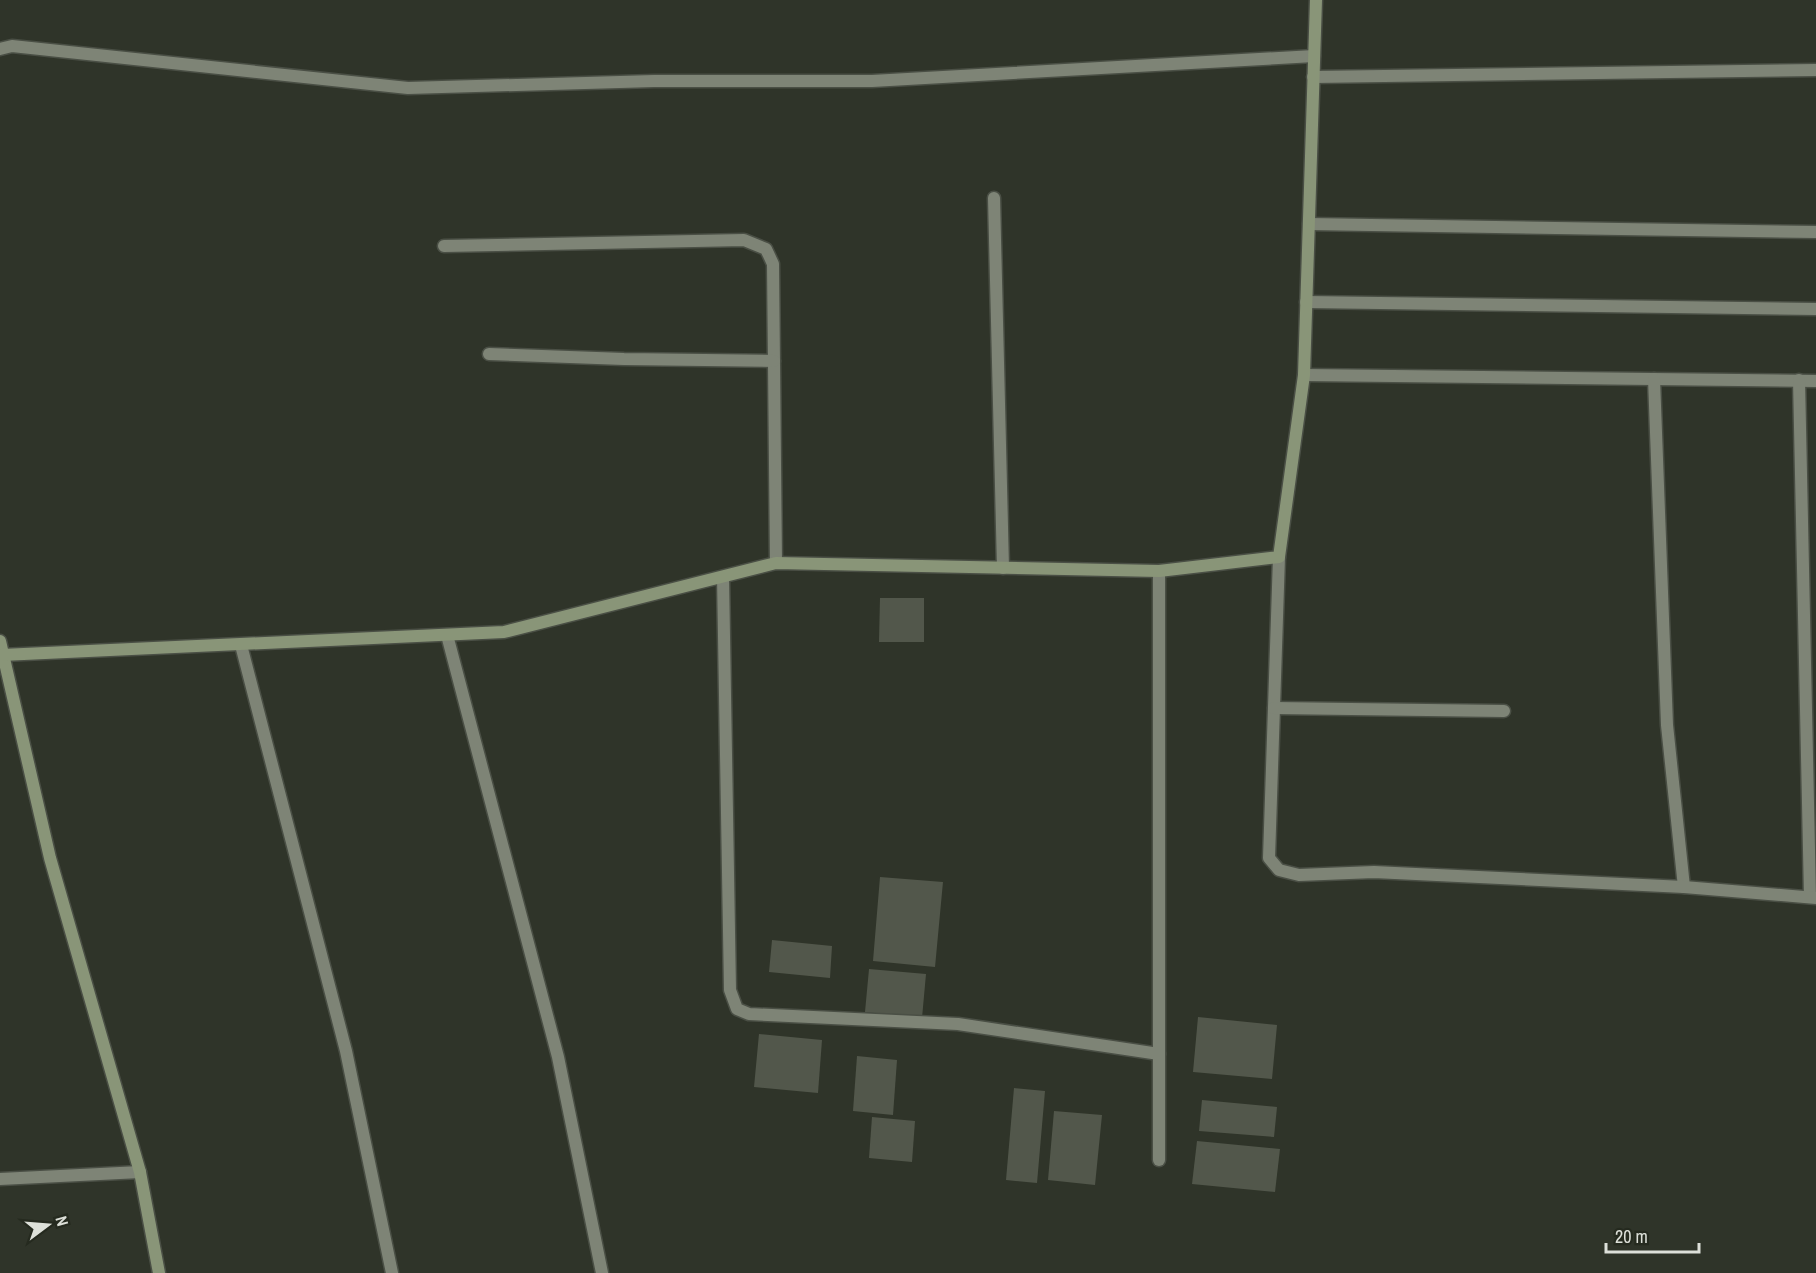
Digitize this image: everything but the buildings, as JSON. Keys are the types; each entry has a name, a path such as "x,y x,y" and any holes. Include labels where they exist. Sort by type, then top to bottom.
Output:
{"street":[{"path":"1316,0 1304,375 1279,557 1269,858 1279,870 1299,875 1374,872 1684,887 1813,898 1798,380"},
{"path":"0,49 12,46 408,88 654,81 872,81 1314,56"},
{"path":"1313,77 1816,70"},
{"path":"994,198 1003,568"},
{"path":"1309,224 1816,232"},
{"path":"444,246 744,240 766,249 773,264 776,563"},
{"path":"1306,302 1816,309"},
{"path":"489,354 774,361"},
{"path":"1304,375 1816,381"},
{"path":"1654,379 1667,725 1684,887"},
{"path":"2,655 504,632 776,563 1159,571 1279,557"},
{"path":"1159,571 1159,1160"},
{"path":"723,577 730,990 737,1009 749,1014 958,1024 1159,1054"},
{"path":"447,635 558,1057 602,1273"},
{"path":"0,641 50,858 140,1172 159,1273"},
{"path":"241,645 346,1051 392,1273"},
{"path":"1274,708 1504,711"},
{"path":"0,1179 140,1172"}]}
